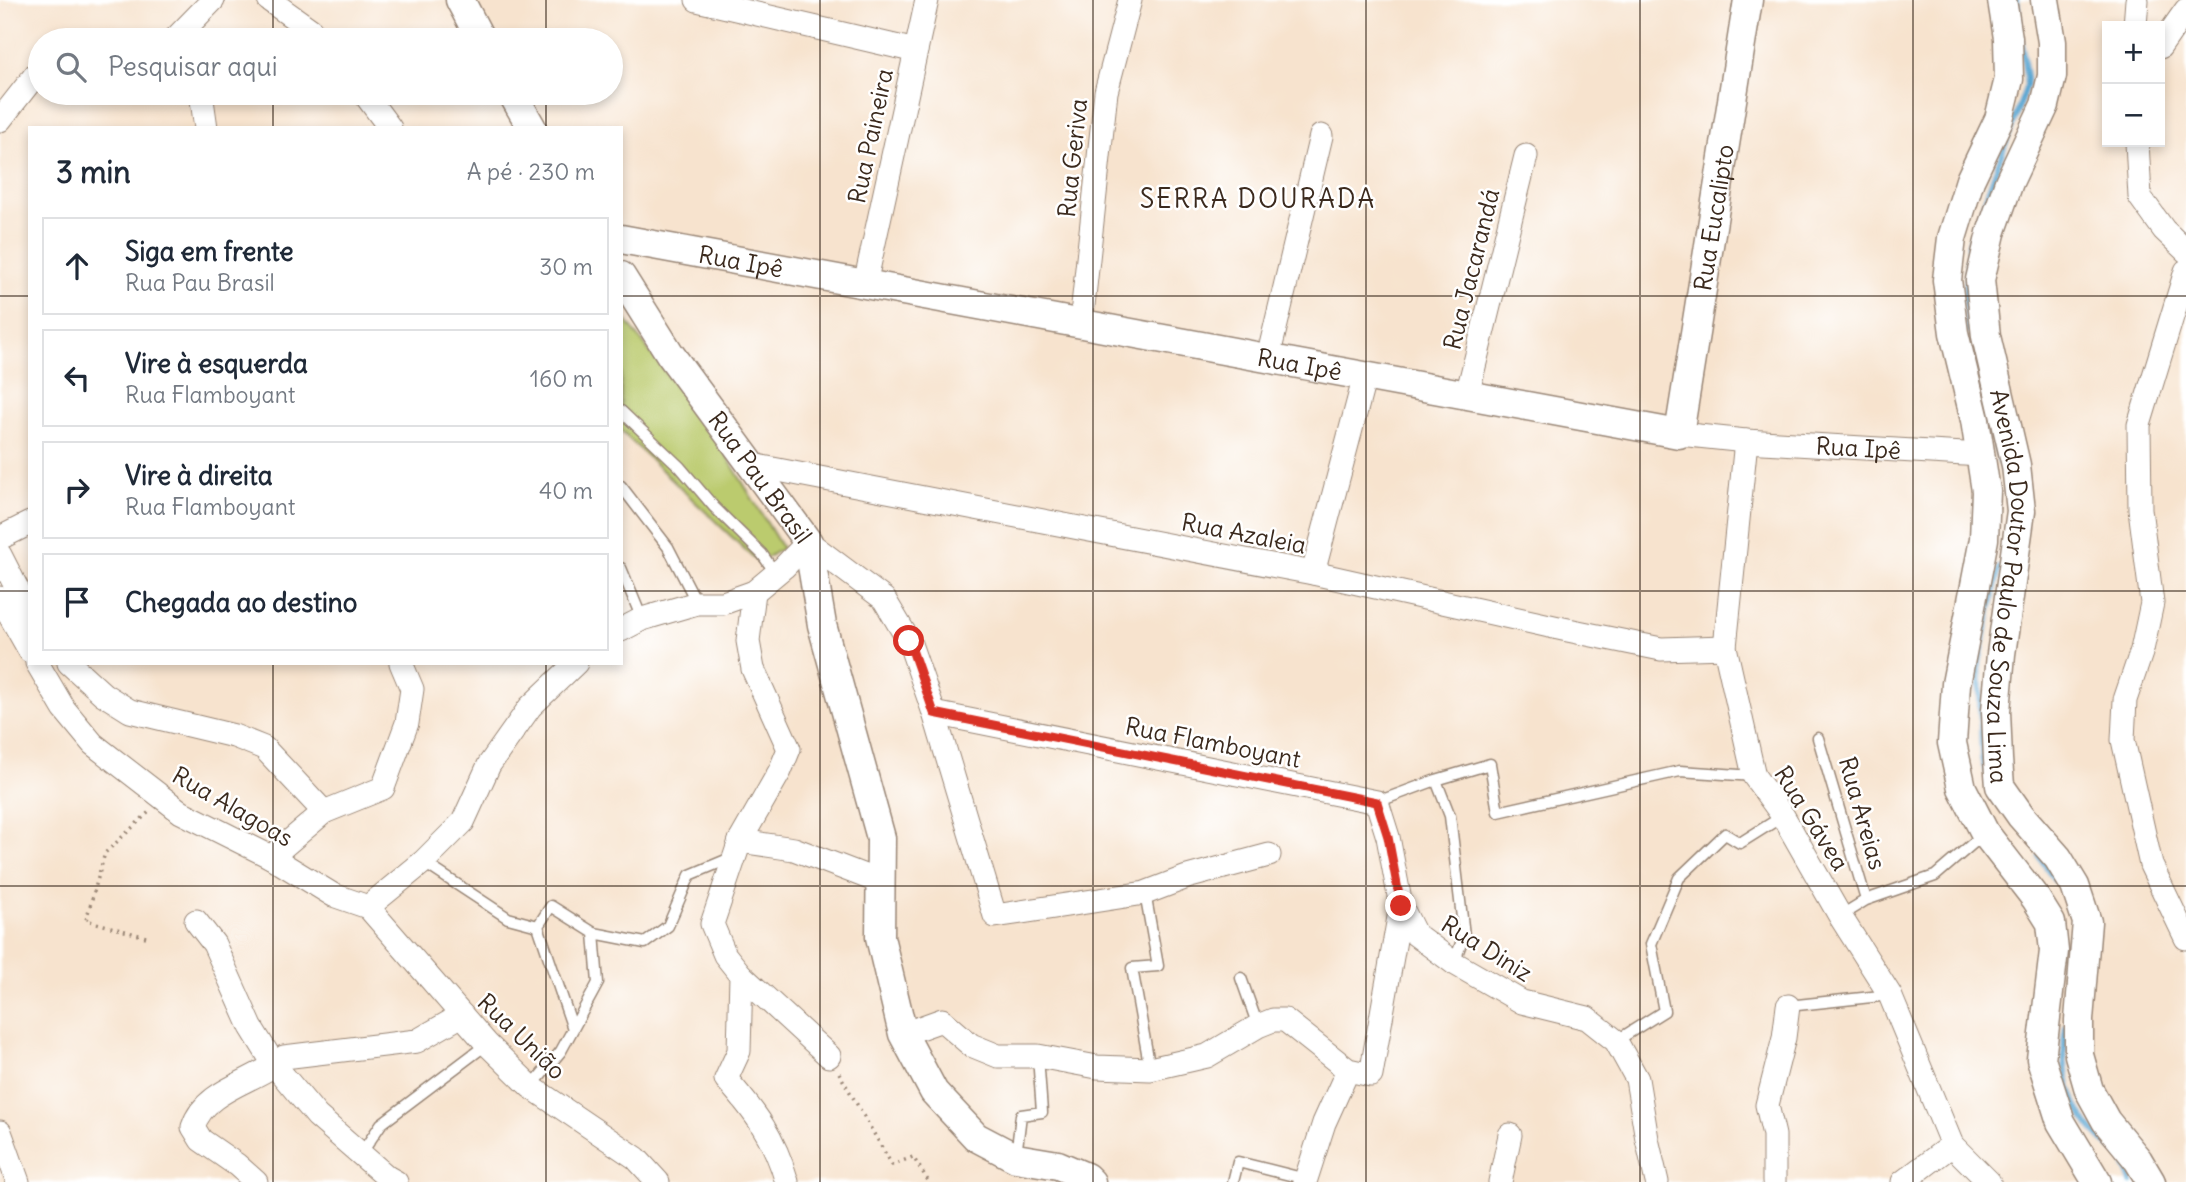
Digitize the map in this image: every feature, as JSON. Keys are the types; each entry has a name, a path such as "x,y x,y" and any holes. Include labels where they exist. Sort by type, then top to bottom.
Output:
{"street":[{"path":"195,28 213,0"},
{"path":"268,0 308,28"},
{"path":"460,0 475,28"},
{"path":"696,0 915,51"},
{"name":"Rua Paineira","path":"865,284 927,0"},
{"name":"Rua Geriva","path":"1081,324 1106,92 1130,0"},
{"name":"Rua Eucalipto","path":"1679,434 1748,0"},
{"name":"Avenida Doutor Paulo de Souza Lima","path":"2002,0 2008,38 2009,79 1999,119 1970,180 1955,226 1947,280 1954,333 1981,455 1986,491 1984,539 1956,684 1952,743 1962,788 1985,833 2051,923 2054,951 2041,1059 2061,1122 2097,1182"},
{"name":"Avenida Doutor Paulo de Souza Lima","path":"2045,0 2052,42 2052,76 2045,105 2009,182 1991,233 1980,280 1986,336 2016,465 2021,511 2001,654 1996,711 2000,786 2021,816 2058,858 2075,886 2087,922 2079,1055 2089,1090 2106,1121 2138,1160 2151,1182"},
{"path":"2135,21 2137,0"},
{"path":"2165,40 2186,10"},
{"path":"0,120 28,84"},
{"path":"203,105 206,126"},
{"path":"373,105 389,126"},
{"path":"519,105 531,126"},
{"path":"1268,358 1321,136"},
{"path":"2137,147 2140,197 2164,230 2186,251"},
{"name":"Rua Jacarandá","path":"1467,395 1525,156"},
{"name":"Rua Ipê","path":"623,239 1679,434 1746,441 1981,455"},
{"path":"2186,271 2139,425 2140,509 2152,603 2142,650 2125,700 2123,740 2151,865 2186,938"},
{"name":"Rua Pau Brasil","path":"623,279 670,354 808,542 884,599 909,641 934,713 996,916 1145,893"},
{"path":"1313,573 1365,376"},
{"name":"Rua Gávea","path":"1746,441 1725,647 1754,776 1783,816 1840,916 1890,995 1952,1145 1989,1182"},
{"name":"Rua Azaleia","path":"752,465 1313,573 1661,649 1725,647"},
{"path":"0,538 28,524"},
{"path":"623,629 642,619 697,603 723,603 754,592 808,542"},
{"path":"808,542 822,625 881,838 880,937 903,1034 934,1091 976,1137 1016,1158 1058,1164 1091,1182"},
{"path":"0,555 28,610"},
{"path":"754,592 748,641 753,669 789,749 738,849 712,924 724,955 741,975 830,1056"},
{"path":"0,598 28,647"},
{"name":"Rua Alagoas","path":"38,665 64,709 93,744 181,812 271,857 333,895 368,907"},
{"path":"71,665 103,694 130,711 234,736 264,748 324,813"},
{"path":"271,857 324,813 383,788 407,723 412,689 402,665"},
{"path":"368,907 423,862 463,822 489,765 530,707 574,665"},
{"name":"Rua Flamboyant","path":"934,713 1377,802"},
{"path":"903,1034 942,1020 971,1045 998,1056 1038,1056 1097,1067 1150,1069 1208,1056 1258,1026 1273,1020 1285,1020 1348,1070 1371,1075 1401,906 1388,837 1377,802"},
{"path":"738,849 794,849 880,881"},
{"path":"1145,893 1187,877 1269,855"},
{"name":"Rua Diniz","path":"1401,906 1415,934 1454,963 1522,1002 1587,1018 1616,1041 1637,1079 1657,1182"},
{"name":"Rua União","path":"368,907 487,1044 531,1087 636,1158 656,1181"},
{"path":"195,921 214,944 251,1027 275,1066 317,1116 396,1182"},
{"path":"741,975 739,1051 726,1079 758,1116 780,1160 787,1182"},
{"path":"1774,1182 1774,1135 1768,1105 1784,1038 1788,1006"},
{"path":"256,1182 201,1140 193,1127 200,1111 225,1092 275,1066 284,1057 417,1041 462,1015"},
{"path":"1305,1180 1324,1123 1348,1070"},
{"path":"0,1132 18,1182"},
{"path":"1500,1182 1510,1135"},
{"path":"1903,1182 1933,1171 1952,1145"}],"lane":[{"path":"623,413 680,467 714,507 762,554 776,574"},
{"path":"623,489 668,547 697,603"},
{"path":"623,573 642,619"},
{"name":"Rua Areias","path":"1818,738 1867,900"},
{"path":"1377,802 1490,764 1498,811 1680,771 1754,776"},
{"path":"1436,780 1450,816 1464,935 1454,963"},
{"path":"1616,1041 1664,1011 1651,944 1679,878 1725,834 1741,843 1783,816"},
{"name":"Rua Areias","path":"1840,916 1867,900 1935,876 1985,833"},
{"path":"538,926 551,906 594,933 645,943 668,926 690,875 738,849"},
{"path":"423,862 508,918 538,926"},
{"path":"1145,893 1158,966 1132,968 1150,1069"},
{"path":"538,926 573,1029"},
{"path":"531,1087 561,1051 598,983 594,933"},
{"path":"1241,978 1258,1026"},
{"path":"1788,1006 1890,995"},
{"path":"360,1154 382,1124 487,1044"},
{"path":"1016,1158 1021,1115 1042,1112 1038,1056"},
{"path":"1233,1182 1238,1162 1305,1180"}],"path":[{"path":"146,937 86,920 105,853 164,799"},
{"path":"830,1056 892,1165 913,1157 929,1182"}],"green space":[{"path":"623,317 716,438 782,548 759,563 623,433"}],"waterway":[{"path":"2017,0 2019,21"},
{"path":"1968,332 1965,293 1969,244 2027,85 2021,39"},
{"path":"1990,428 2005,478"},
{"path":"1986,771 1982,759 1979,663 1999,568"},
{"path":"2040,857 2055,880"},
{"path":"2066,1027 2066,1075 2073,1098 2084,1119 2111,1148"},
{"path":"2125,1164 2132,1182"}],"district":[{"name":"SERRA DOURADA","path":"1258,198"}],"route":[{"path":"909,641 934,713 1377,802 1388,837 1401,906"}]}
